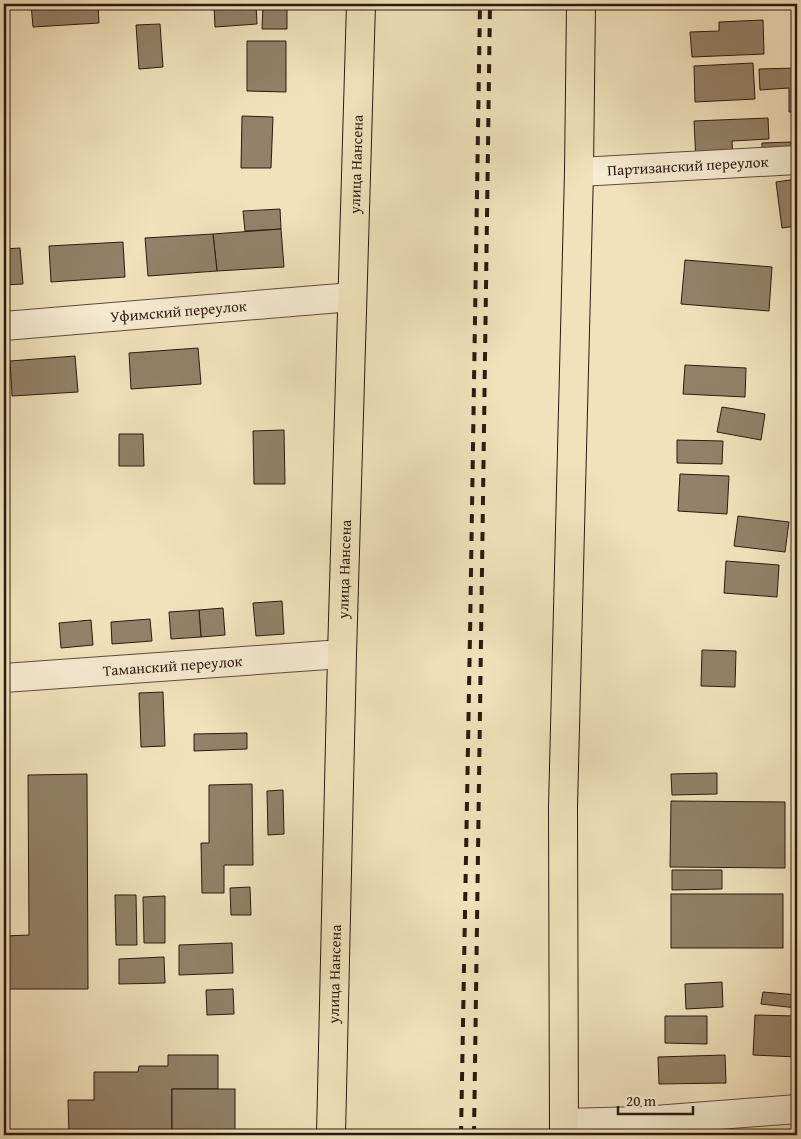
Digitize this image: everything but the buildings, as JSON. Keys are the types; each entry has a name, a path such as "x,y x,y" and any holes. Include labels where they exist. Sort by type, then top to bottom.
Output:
{"main road":[{"name":"улица Нансена","path":"331,1135 342,654 361,4"},
{"path":"564,1129 562,807 579,172 581,4"}],"street":[{"name":"Партизанский переулок","path":"579,172 797,160"},
{"name":"Уфимский переулок","path":"4,326 352,297"},
{"name":"Таманский переулок","path":"4,678 342,654"},
{"path":"564,1129 642,1121 797,1110"}],"railway":[{"path":"461,1135 480,4"},
{"path":"474,1135 490,4"}]}
